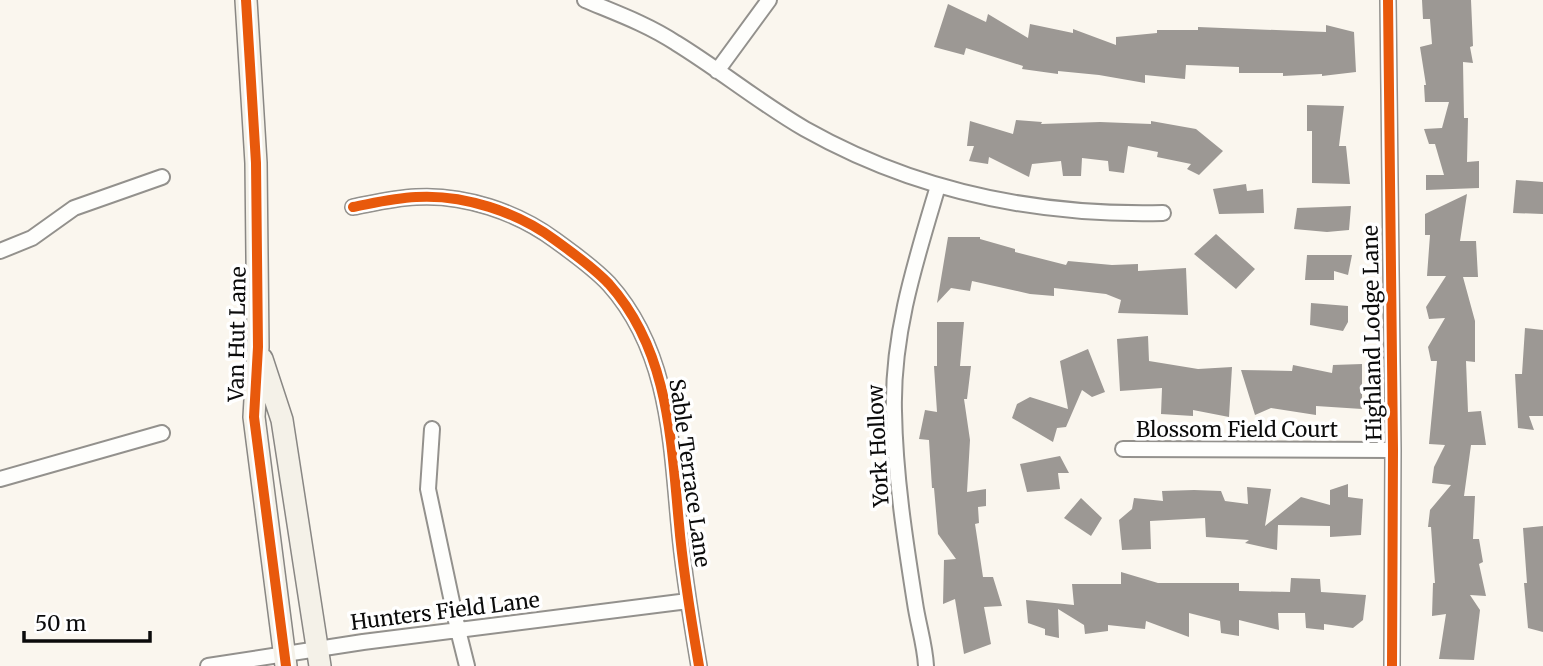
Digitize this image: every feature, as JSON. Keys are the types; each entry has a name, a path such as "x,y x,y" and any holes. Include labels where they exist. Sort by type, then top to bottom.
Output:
{"street":[{"name":"Van Hut Lane","path":"246,0 256,163 258,347 254,417 285,660"},
{"path":"585,0 653,29 806,130 883,165 938,186 1037,206 1087,212 1163,213"},
{"path":"717,71 769,0"},
{"name":"Highland Lodge Lane","path":"1388,0 1392,666"},
{"path":"0,251 32,237 74,208 162,177"},
{"name":"York Hollow","path":"926,666 900,490 894,399 904,307 938,186"},
{"name":"Sable Terrace Lane","path":"353,207 419,196 466,201 506,213 546,233 580,258 609,285 628,310 643,336 659,374 663,393 670,433 688,601 699,666"},
{"name":"Van Hut Lane","path":"258,347 282,420 319,658"},
{"path":"432,429 428,489 467,666"},
{"path":"0,479 162,433"},
{"name":"Blossom Field Court","path":"1123,449 1392,450"},
{"name":"Hunters Field Lane","path":"208,666 319,658 458,630 688,601"}],"building":[{"path":"1422,0 1471,0 1473,46 1470,47 1473,63 1463,62 1464,118 1468,118 1467,162 1479,161 1479,188 1426,190 1426,175 1444,175 1435,144 1429,144 1424,129 1442,128 1449,102 1425,102 1426,85 1420,47 1432,44 1430,19 1423,19"},
{"path":"948,4 986,22 988,14 1028,38 1030,24 1073,33 1073,29 1116,45 1116,37 1157,33 1157,30 1198,30 1198,27 1326,32 1326,25 1354,32 1356,72 1322,76 1283,76 1283,73 1239,73 1239,67 1186,65 1185,79 1145,75 1145,83 1099,75 1058,71 1058,74 1022,69 1023,66 966,48 964,55 934,47"},
{"path":"1307,105 1344,106 1339,146 1346,146 1350,184 1312,183 1312,131 1307,131"},
{"path":"1016,120 1042,122 1041,124 1151,124 1151,121 1196,129 1223,151 1199,175 1187,169 1191,164 1157,157 1158,152 1128,146 1124,173 1109,171 1108,161 1082,158 1081,176 1063,176 1061,161 1032,164 1029,177 989,157 988,164 969,161 974,146 967,146 970,121 1013,134"},
{"path":"1516,180 1543,182 1543,214 1513,213"},
{"path":"1246,184 1247,191 1263,189 1264,213 1219,214 1213,189"},
{"path":"1467,194 1460,241 1476,241 1478,277 1463,277 1475,321 1475,362 1466,361 1468,412 1481,411 1486,445 1471,445 1464,496 1475,496 1473,539 1479,539 1483,562 1479,564 1486,596 1470,595 1480,610 1474,660 1439,659 1446,614 1432,616 1435,583 1431,527 1428,527 1430,510 1451,485 1432,483 1434,467 1445,445 1429,444 1437,361 1431,361 1428,347 1445,318 1429,319 1426,307 1446,276 1427,276 1430,235 1425,235 1425,214"},
{"path":"1351,206 1349,230 1327,232 1294,229 1297,208"},
{"path":"1216,234 1255,269 1236,289 1194,254"},
{"path":"948,237 980,237 1015,249 1015,252 1066,265 1068,261 1112,265 1138,264 1138,271 1186,268 1188,315 1118,313 1121,300 1106,294 1054,288 1054,296 1030,294 972,281 970,291 951,288 937,303"},
{"path":"1307,255 1352,255 1348,275 1334,271 1334,280 1305,280"},
{"path":"1311,303 1348,306 1348,322 1343,331 1310,325"},
{"path":"937,322 964,322 960,366 971,366 967,399 964,399 970,440 967,492 986,489 986,506 978,507 979,523 975,524 983,577 993,577 1002,606 984,607 991,644 964,654 955,599 943,604 944,560 956,559 938,534 929,440 919,439 925,410 937,412 934,366 937,366"},
{"path":"1525,328 1543,330 1543,416 1529,416 1534,430 1518,428 1515,374 1522,374"},
{"path":"1148,336 1149,361 1198,369 1232,367 1229,417 1193,410 1193,416 1161,414 1162,388 1120,391 1117,339"},
{"path":"1088,349 1105,392 1092,397 1082,390 1066,427 1057,428 1053,442 1012,418 1017,404 1030,397 1068,409 1060,361"},
{"path":"1362,364 1362,409 1316,406 1316,415 1271,408 1255,415 1241,370 1292,371 1293,365 1332,373 1333,365"},
{"path":"1060,456 1069,473 1058,473 1060,489 1027,492 1020,464"},
{"path":"1348,484 1348,497 1363,499 1361,535 1330,537 1330,526 1278,525 1277,550 1245,543 1249,540 1206,537 1205,518 1150,521 1151,549 1122,550 1119,520 1132,509 1134,498 1163,501 1162,491 1221,491 1225,501 1248,504 1247,487 1271,489 1265,526 1301,497 1330,505 1330,490"},
{"path":"1081,498 1102,518 1091,536 1064,518"},
{"path":"1543,526 1543,632 1528,628 1523,528"},
{"path":"1121,572 1158,583 1239,583 1239,591 1290,592 1291,578 1320,579 1321,592 1366,595 1363,620 1353,628 1324,624 1324,630 1306,628 1305,613 1278,613 1279,630 1239,620 1239,636 1221,633 1220,621 1189,613 1189,637 1146,621 1145,629 1108,625 1108,631 1085,634 1084,625 1058,609 1059,638 1045,635 1045,629 1028,623 1026,600 1074,605 1072,584 1121,584"}],"cycle path":[{"path":"246,0 256,163 258,347 254,417 286,666"},
{"path":"1388,0 1393,450 1392,666"},
{"path":"353,207 400,198 434,197 471,202 507,213 540,230 583,261 609,284 629,310 644,338 664,398 685,578 699,666"}]}
